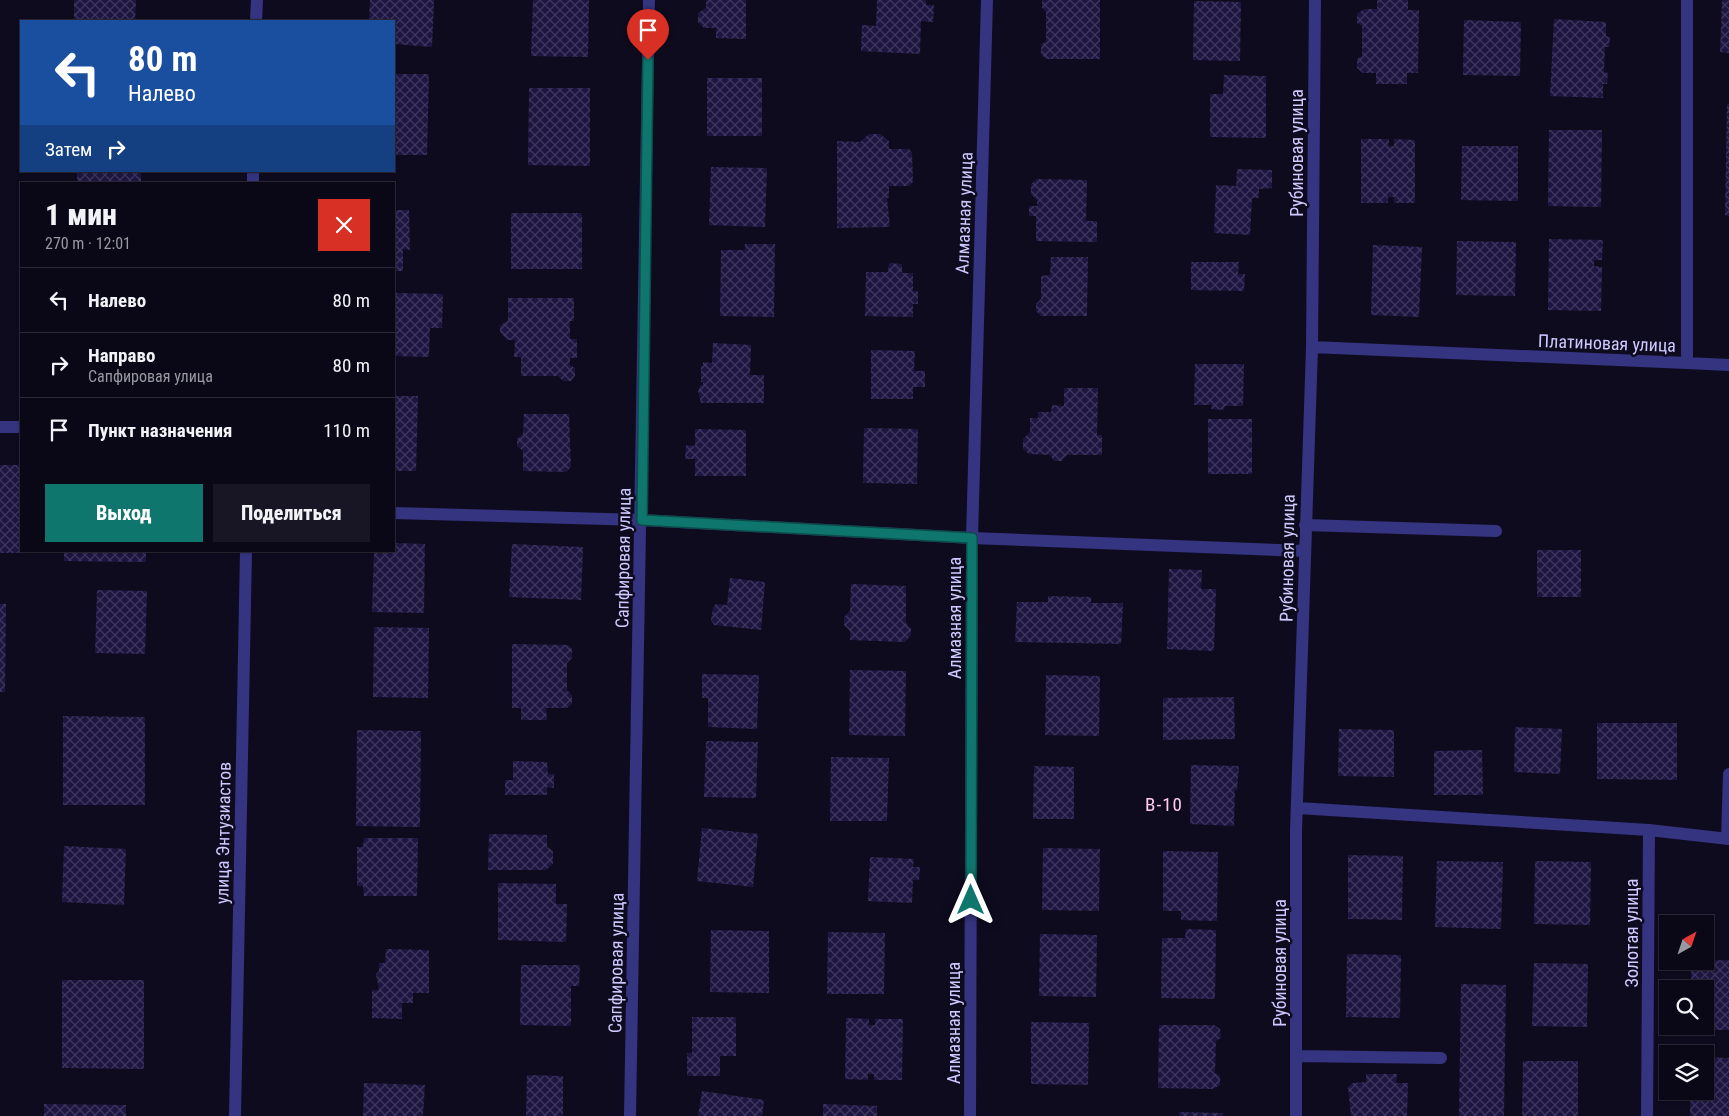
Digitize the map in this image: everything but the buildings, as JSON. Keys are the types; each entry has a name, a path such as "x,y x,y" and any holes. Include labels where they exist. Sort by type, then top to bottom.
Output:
{"street":[{"path":"256,20 257,0"},
{"name":"Сапфировая улица","path":"630,1116 642,520 649,0"},
{"name":"Алмазная улица","path":"970,1116 972,538 987,0"},
{"name":"Рубиновая улица","path":"1296,1116 1296,831 1312,347 1315,0"},
{"name":"Платиновая улица","path":"1312,347 1687,364 1687,0"},
{"path":"1687,364 1729,365"},
{"path":"0,427 20,427"},
{"path":"395,513 642,520 972,538 1304,551"},
{"path":"1305,525 1496,531"},
{"name":"улица Энтузиастов","path":"235,1116 246,552"},
{"path":"1298,808 1649,830 1728,839 1729,774"},
{"name":"Золотая улица","path":"1648,1116 1649,830"},
{"path":"1297,1056 1441,1058"}],"district":[{"name":"В-10","path":"1164,804"}],"route":[{"path":"648,60 642,520 972,538 971,900"}]}
